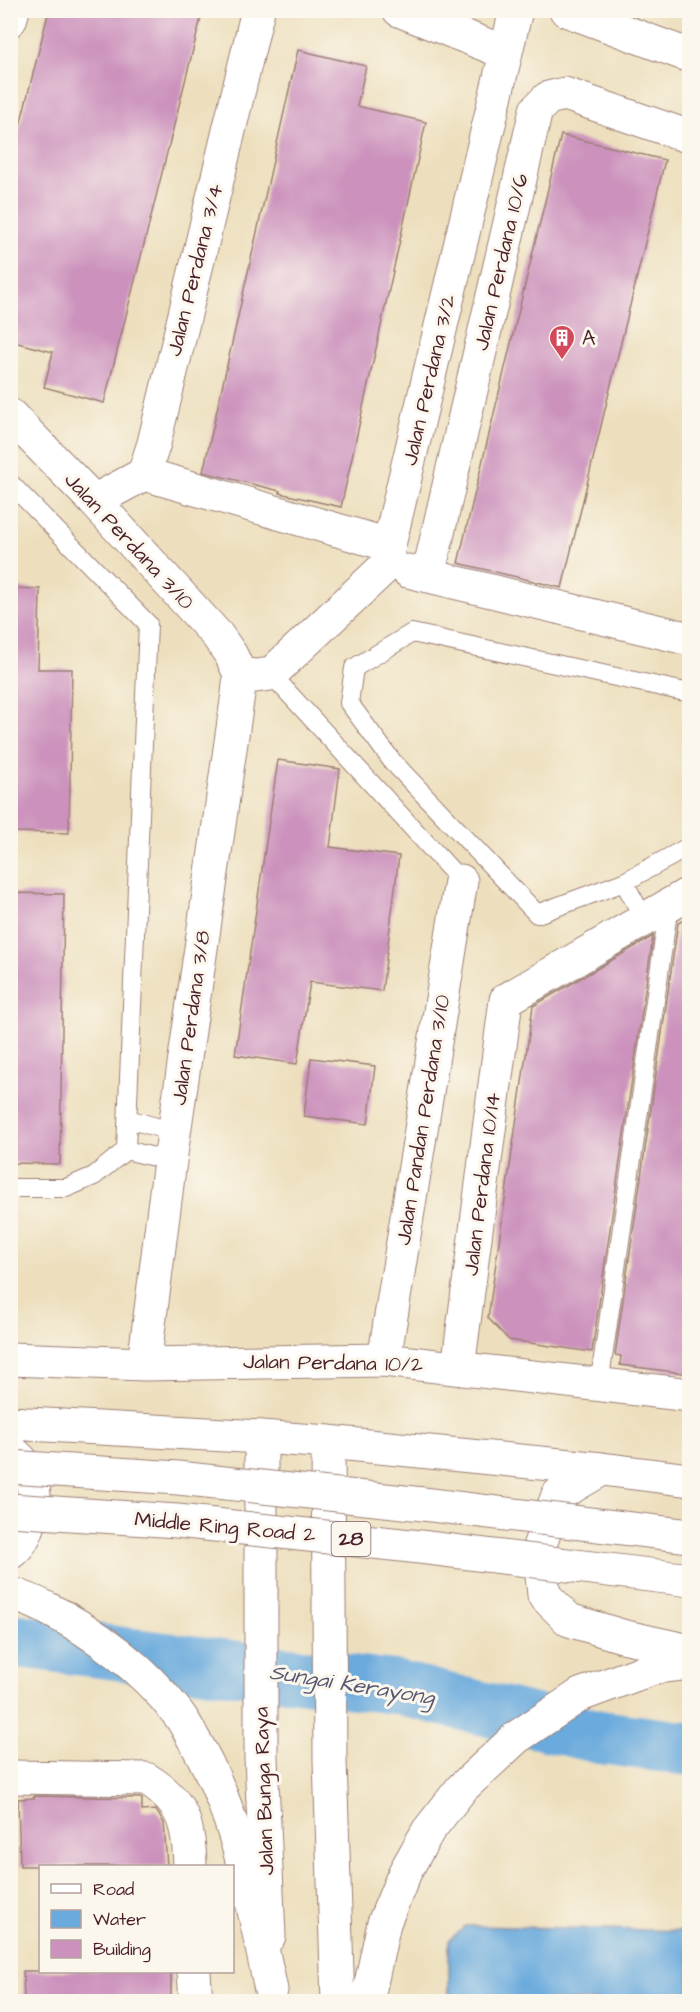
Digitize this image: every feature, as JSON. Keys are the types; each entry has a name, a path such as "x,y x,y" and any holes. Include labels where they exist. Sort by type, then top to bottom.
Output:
{"main road":[{"path":"10,20 13,10"},
{"name":"Jalan Perdana 3/4","path":"144,474 154,442 258,10"},
{"path":"399,10 506,53"},
{"name":"Jalan Perdana 3/2","path":"388,556 516,10"},
{"path":"566,10 690,56"},
{"name":"Jalan Perdana 10/6","path":"428,576 536,110 548,98 565,94 690,137"},
{"name":"Jalan Perdana 3/10","path":"10,415 217,635 231,655 255,674"},
{"path":"93,501 144,474 388,556 428,576 690,639"},
{"path":"255,674 388,556"},
{"name":"Jalan Perdana 3/8","path":"144,1364 172,1147 238,694 255,674"},
{"name":"Jalan Pandan Perdana 3/10","path":"384,1360 461,880"},
{"name":"Jalan Perdana 10/14","path":"458,1368 506,1000 668,906"},
{"name":"Jalan Perdana 10/2","path":"10,1359 144,1364 384,1360 690,1395"},
{"path":"10,1423 328,1442 690,1480"},
{"name":"Jalan Bunga Raya","path":"261,1437 261,1758 271,1996"},
{"path":"328,1442 330,1760 338,2001"},
{"path":"10,1450 20,1457 32,1479 33,1506 28,1531 16,1549 10,1553"},
{"name":"Middle Ring Road 2","path":"10,1467 202,1480 690,1536"},
{"path":"602,1469 558,1495 539,1547 544,1594 569,1620 622,1636 690,1651"},
{"name":"Middle Ring Road 2","path":"10,1510 177,1521 420,1547 690,1580"},
{"path":"10,1593 48,1609 91,1634 143,1675 177,1711 206,1760 231,1819 248,1883 271,1996"},
{"path":"368,2001 384,1923 405,1872 428,1831 462,1788 517,1737 580,1695 656,1667 690,1663"},
{"path":"10,1777 146,1779 162,1789 174,1803 183,1819 189,1843 190,1865"},
{"path":"195,1973 196,2001"}],"lane":[{"path":"10,483 148,624 126,1150"},
{"path":"690,693 412,633 354,668 349,704 392,761 537,914 624,882 690,846"},
{"path":"255,674 461,880"},
{"path":"599,1385 668,906 624,882"},
{"path":"128,1119 172,1147"},
{"path":"10,1188 66,1188 93,1176 126,1150 172,1147"}],"water":[{"path":"466,1926 689,1931 689,2001 449,2001 449,1940"}],"building":[{"path":"49,10 203,10 104,403 44,387 53,352 10,341 10,165"},
{"path":"298,50 366,66 357,106 426,122 341,507 203,472"},
{"name":"A","path":"561,135 665,160 562,588 458,563"},
{"path":"10,588 40,589 38,669 72,669 69,833 10,832"},
{"path":"278,760 340,769 330,847 399,856 382,991 310,982 297,1064 235,1055"},
{"path":"10,893 64,894 60,1164 10,1163"},
{"path":"690,917 690,1374 620,1365 621,1356 615,1355 678,923"},
{"path":"653,936 592,1352 509,1340 488,1318 533,1006"},
{"path":"311,1058 375,1066 368,1124 304,1116"},
{"path":"34,1796 142,1799 142,1811 156,1810 164,1823 167,1865 20,1866 18,1799 34,1798"},
{"path":"23,1971 171,1973 171,2001 24,2001"}],"waterway":[{"name":"Sungai Kerayong","path":"10,1640 394,1687 600,1737 690,1749"}],"place":[{"name":"A","path":"562,361"}]}
